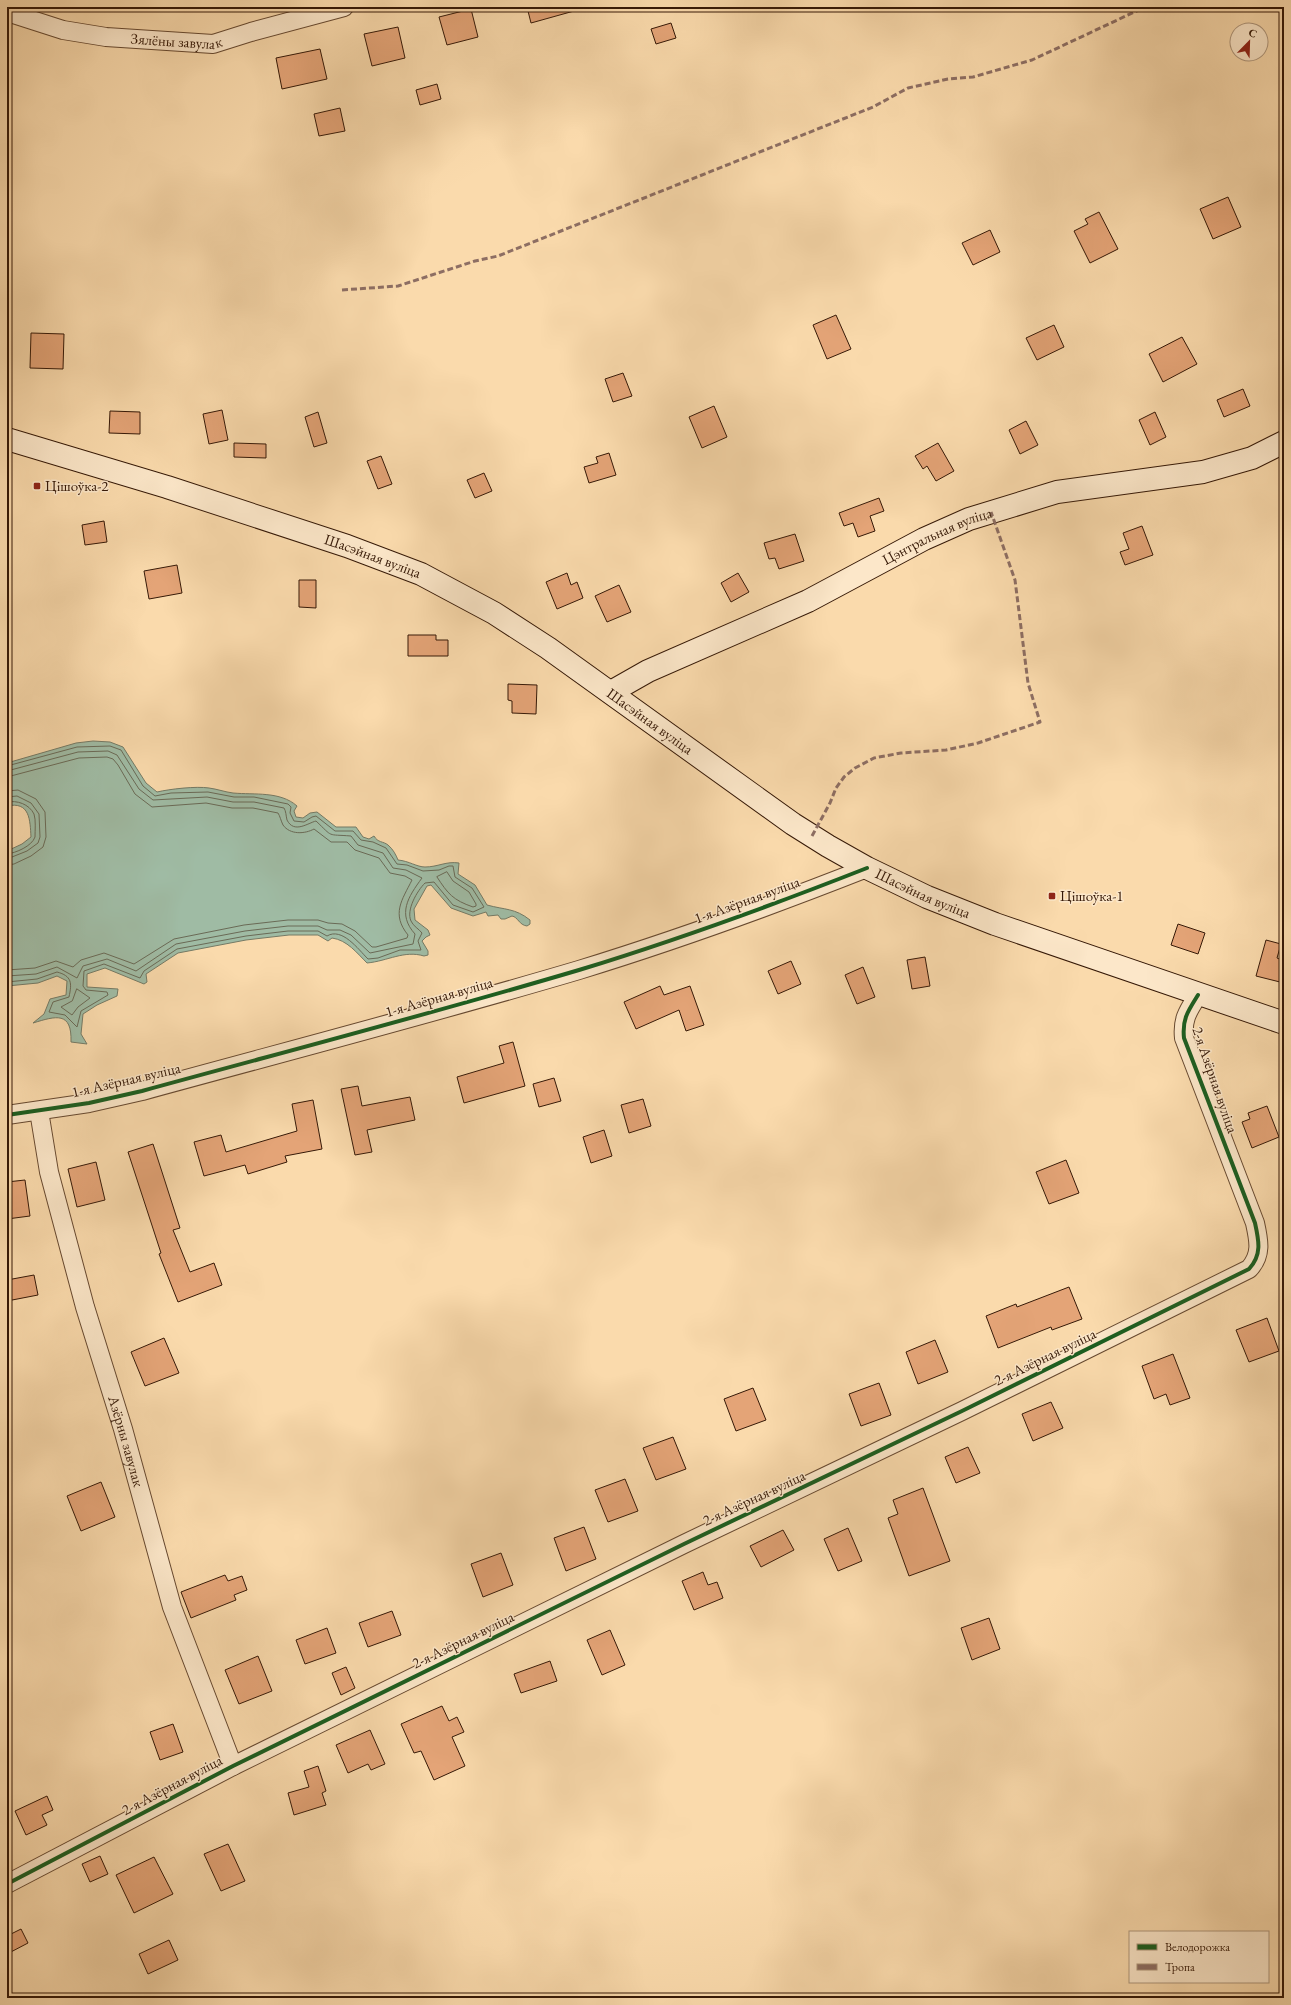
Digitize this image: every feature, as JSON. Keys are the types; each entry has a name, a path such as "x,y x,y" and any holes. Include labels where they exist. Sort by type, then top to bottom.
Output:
{"main road":[{"name":"Шасэйная вуліца","path":"7,439 196,497 347,546 421,574 494,613 611,692 793,824 867,868 927,897 995,924 1198,995 1284,1023"},
{"name":"Цэнтральная вуліца","path":"611,692 648,671 808,601 924,540 969,520 1057,492 1203,472 1252,458 1284,442"}],"street":[{"name":"Зялёны завулак","path":"7,12 63,30 106,37 213,44 251,32 344,7"},
{"name":"1-я Азёрная вуліца","path":"7,1115 89,1103 142,1091 581,969 699,930 867,868"},
{"name":"2-я Азёрная вуліца","path":"7,1884 233,1766 684,1544 962,1411 1249,1269 1256,1262 1259,1254 1259,1244 1255,1223 1184,1038 1182,1025 1188,1011 1198,995"},
{"name":"Азёрны завулак","path":"39,1111 53,1187 85,1307 123,1429 172,1607 233,1766"}],"water":[{"path":"93,741 110,742 123,747 146,783 157,792 183,788 204,787 233,793 275,796 290,801 297,806 294,811 296,817 303,818 310,813 317,812 336,827 356,827 363,837 369,839 374,836 377,840 390,847 398,860 425,867 459,863 458,874 475,885 487,905 519,913 530,920 530,924 527,926 524,925 512,916 501,919 498,915 488,916 486,912 473,916 451,908 431,885 427,886 414,909 415,920 428,930 430,935 422,941 428,951 428,955 424,956 410,954 367,963 347,944 337,939 332,938 328,941 318,935 289,935 246,940 178,953 146,974 147,982 144,984 105,968 87,974 87,987 118,989 117,996 97,1005 83,1014 81,1034 87,1044 71,1042 69,1025 61,1018 33,1023 44,1014 50,999 66,995 67,981 57,976 38,983 7,986 7,851 22,844 31,837 29,818 24,809 15,805 7,806 7,763 76,743"}],"building":[{"path":"527,7 573,7 574,11 531,23"},
{"path":"471,9 478,37 447,45 439,17"},
{"path":"671,23 676,38 656,44 651,29"},
{"path":"398,27 405,58 372,66 364,34"},
{"path":"320,49 327,79 282,89 276,58"},
{"path":"437,84 441,99 420,105 416,90"},
{"path":"340,108 345,131 319,136 314,114"},
{"path":"1228,197 1241,227 1213,239 1200,209"},
{"path":"1099,212 1118,249 1090,263 1074,231 1088,224 1085,219"},
{"path":"990,230 1000,252 973,265 962,243"},
{"path":"836,315 851,349 827,359 813,325"},
{"path":"1054,325 1064,347 1037,360 1026,338"},
{"path":"31,333 64,334 63,369 30,368"},
{"path":"1182,337 1197,364 1163,382 1149,354"},
{"path":"623,373 632,396 613,402 605,379"},
{"path":"1243,389 1250,406 1224,417 1217,400"},
{"path":"714,406 727,437 702,448 689,417"},
{"path":"222,410 228,440 209,444 203,414"},
{"path":"110,411 140,412 140,434 109,433"},
{"path":"318,412 327,443 314,447 305,417"},
{"path":"1155,412 1166,437 1150,445 1139,420"},
{"path":"1026,421 1038,445 1020,454 1009,430"},
{"path":"234,443 266,444 266,458 234,457"},
{"path":"938,443 954,471 936,481 927,466 923,469 915,456"},
{"path":"609,453 616,475 589,483 584,467 598,463 596,457"},
{"path":"381,456 392,484 378,489 367,461"},
{"path":"484,473 492,491 475,498 467,480"},
{"path":"879,498 884,511 870,516 875,531 858,537 853,523 844,526 839,513"},
{"path":"104,521 107,542 85,545 82,525"},
{"path":"1142,526 1153,555 1125,565 1120,552 1129,549 1123,533"},
{"path":"795,534 804,561 779,569 775,558 769,559 764,543"},
{"path":"177,565 182,593 149,599 144,571"},
{"path":"567,573 571,585 577,582 583,598 557,609 546,582"},
{"path":"738,573 749,592 731,602 721,583"},
{"path":"299,580 316,580 316,608 299,607"},
{"path":"619,585 631,612 607,622 595,596"},
{"path":"408,635 436,635 436,640 448,640 448,656 408,656"},
{"path":"508,684 537,685 536,714 512,713 512,701 508,700"},
{"path":"1178,924 1205,933 1198,954 1171,945"},
{"path":"1266,940 1281,944 1277,958 1284,961 1280,982 1256,976"},
{"path":"925,957 930,986 912,989 907,960"},
{"path":"791,961 801,984 778,994 768,971"},
{"path":"863,967 875,997 857,1004 845,975"},
{"path":"660,986 664,995 690,986 704,1025 686,1031 679,1010 636,1029 624,1002"},
{"path":"513,1042 525,1086 464,1103 457,1077 504,1063 499,1046"},
{"path":"554,1078 561,1101 539,1107 533,1084"},
{"path":"358,1086 362,1106 410,1097 415,1120 367,1130 372,1152 355,1155 341,1089"},
{"path":"643,1099 651,1126 629,1133 621,1105"},
{"path":"313,1100 322,1149 285,1156 287,1162 248,1174 245,1165 204,1176 194,1142 221,1135 226,1152 297,1131 292,1104"},
{"path":"1267,1106 1279,1137 1252,1148 1242,1122 1250,1119 1248,1113"},
{"path":"604,1130 612,1156 591,1163 583,1137"},
{"path":"153,1144 180,1228 173,1230 190,1272 214,1263 222,1285 178,1302 159,1254 161,1253 128,1152"},
{"path":"1066,1160 1079,1193 1049,1204 1036,1172"},
{"path":"96,1162 105,1200 77,1207 68,1169"},
{"path":"25,1180 30,1216 7,1219 7,1182"},
{"path":"34,1275 38,1295 7,1301 7,1280"},
{"path":"1069,1287 1082,1319 1052,1330 1051,1327 998,1348 986,1316 1016,1304 1017,1307"},
{"path":"1267,1318 1279,1351 1249,1362 1236,1330"},
{"path":"164,1338 179,1373 145,1386 131,1352"},
{"path":"935,1340 948,1372 918,1384 906,1352"},
{"path":"1173,1354 1190,1398 1170,1405 1166,1394 1154,1399 1142,1366"},
{"path":"879,1383 891,1415 861,1426 849,1394"},
{"path":"753,1388 766,1420 736,1431 724,1399"},
{"path":"1051,1402 1063,1428 1033,1441 1022,1414"},
{"path":"673,1437 686,1469 656,1480 643,1448"},
{"path":"968,1447 980,1473 956,1483 945,1457"},
{"path":"625,1479 638,1511 608,1522 595,1490"},
{"path":"101,1482 115,1517 81,1531 67,1496"},
{"path":"923,1488 950,1561 909,1576 888,1518 898,1514 893,1500"},
{"path":"584,1527 596,1559 566,1571 554,1538"},
{"path":"848,1528 862,1561 838,1571 824,1539"},
{"path":"783,1530 794,1550 761,1567 750,1546"},
{"path":"501,1553 513,1585 483,1597 471,1564"},
{"path":"703,1572 708,1585 717,1582 723,1598 694,1610 682,1581"},
{"path":"225,1575 228,1581 242,1576 247,1590 234,1595 236,1600 191,1618 181,1592"},
{"path":"392,1611 401,1635 368,1647 359,1623"},
{"path":"989,1618 1000,1649 972,1660 961,1628"},
{"path":"327,1628 336,1653 305,1664 296,1640"},
{"path":"610,1630 625,1665 602,1675 587,1640"},
{"path":"258,1656 272,1691 239,1704 225,1670"},
{"path":"550,1661 557,1681 521,1693 514,1674"},
{"path":"346,1667 355,1688 341,1695 332,1673"},
{"path":"442,1706 449,1721 457,1717 464,1732 452,1737 465,1766 434,1780 421,1751 414,1753 401,1724"},
{"path":"173,1724 183,1752 160,1760 150,1732"},
{"path":"370,1730 385,1764 371,1770 368,1764 348,1773 336,1745"},
{"path":"318,1766 326,1791 322,1793 326,1805 294,1815 288,1793 309,1787 304,1771"},
{"path":"47,1796 53,1810 42,1815 47,1825 26,1835 15,1811"},
{"path":"228,1844 245,1881 221,1891 204,1854"},
{"path":"100,1856 108,1874 90,1882 82,1864"},
{"path":"154,1857 173,1894 134,1913 116,1875"},
{"path":"21,1929 28,1943 7,1954 7,1936"},
{"path":"169,1940 178,1960 148,1974 139,1954"}],"marked path":[{"path":"342,290 398,286 475,261 498,256 873,107 908,88 948,79 973,77 1032,60 1145,7"},
{"path":"812,836 830,803 836,788 844,777 855,768 874,758 901,753 946,750 978,743 1040,722 1028,683 1015,580 991,512"}],"cycle path":[{"path":"7,1115 89,1103 142,1091 525,986 616,959 760,909 867,868"},
{"path":"7,1884 233,1766 684,1544 962,1411 1249,1269 1258,1253 1258,1236 1255,1223 1184,1038 1186,1015 1198,995"}],"place":[{"name":"Цішоўка-2","path":"37,486"},
{"name":"Цішоўка-1","path":"1052,896"}]}
